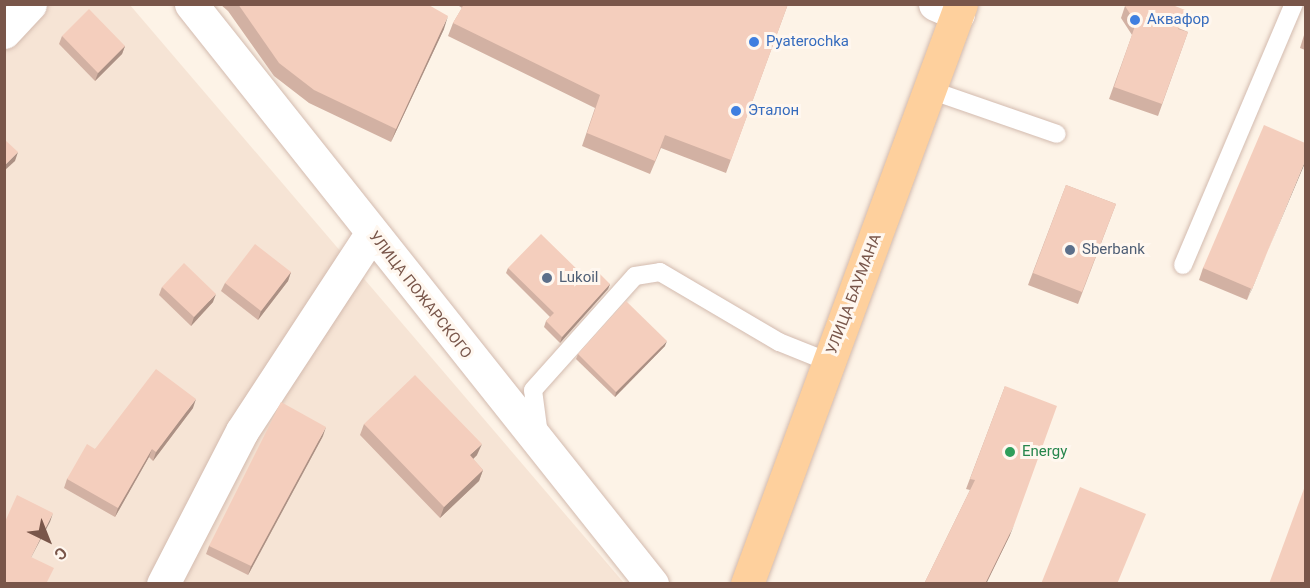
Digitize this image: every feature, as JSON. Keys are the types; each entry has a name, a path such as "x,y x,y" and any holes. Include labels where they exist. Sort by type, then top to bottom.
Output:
{"main road":[{"name":"УЛИЦА БАУМАНА","path":"747,584 930,90 952,8"}],"street":[{"path":"4,32 30,4"},
{"name":"УЛИЦА ПОЖАРСКОГО","path":"191,4 540,447 652,584"},
{"path":"163,584 242,432 371,234"}],"lane":[{"path":"1183,265 1294,4"},
{"path":"930,90 1057,134"},
{"path":"540,447 533,390 635,276 660,272 779,342 829,362"}],"shaded area":[{"path":"4,5 130,5 624,583 5,583"}],"building":[{"path":"238,4 427,4 448,16 396,129 314,90 279,63"},
{"path":"464,4 788,4 731,160 665,135 655,161 587,133 600,95 453,23"},
{"path":"1128,4 1170,4 1185,10 1178,29 1188,32 1162,104 1114,87 1136,23 1125,6"},
{"path":"89,9 125,46 98,73 62,36"},
{"path":"1264,125 1305,143 1305,161 1252,289 1203,268"},
{"path":"4,139 18,152 4,166"},
{"name":"Sberbank","path":"1066,185 1116,204 1082,292 1033,273"},
{"path":"541,234 587,279 596,270 610,284 562,337 546,321 554,313 508,268"},
{"path":"255,244 291,272 261,311 225,283"},
{"path":"184,263 216,294 194,317 162,287"},
{"path":"626,301 667,341 616,392 578,354"},
{"path":"156,369 196,399 156,452 152,449 118,508 67,479 87,444 95,449"},
{"path":"415,375 482,444 470,455 483,470 444,507 364,424"},
{"path":"1005,386 1057,406 1014,525 985,584 924,584 975,480 970,479"},
{"path":"281,402 326,427 251,566 209,546"},
{"path":"1305,486 1305,584 1269,584"},
{"path":"1080,487 1146,514 1117,584 1041,584"},
{"path":"17,495 53,513 31,557 54,568 46,584 4,584 4,524"}],"place":[{"name":"Аквафор","path":"1135,20"},
{"name":"Pyaterochka","path":"754,42"},
{"name":"Эталон","path":"736,111"},
{"name":"Sberbank","path":"1070,250"},
{"name":"Lukoil","path":"547,278"},
{"name":"Energy","path":"1010,452"}]}
